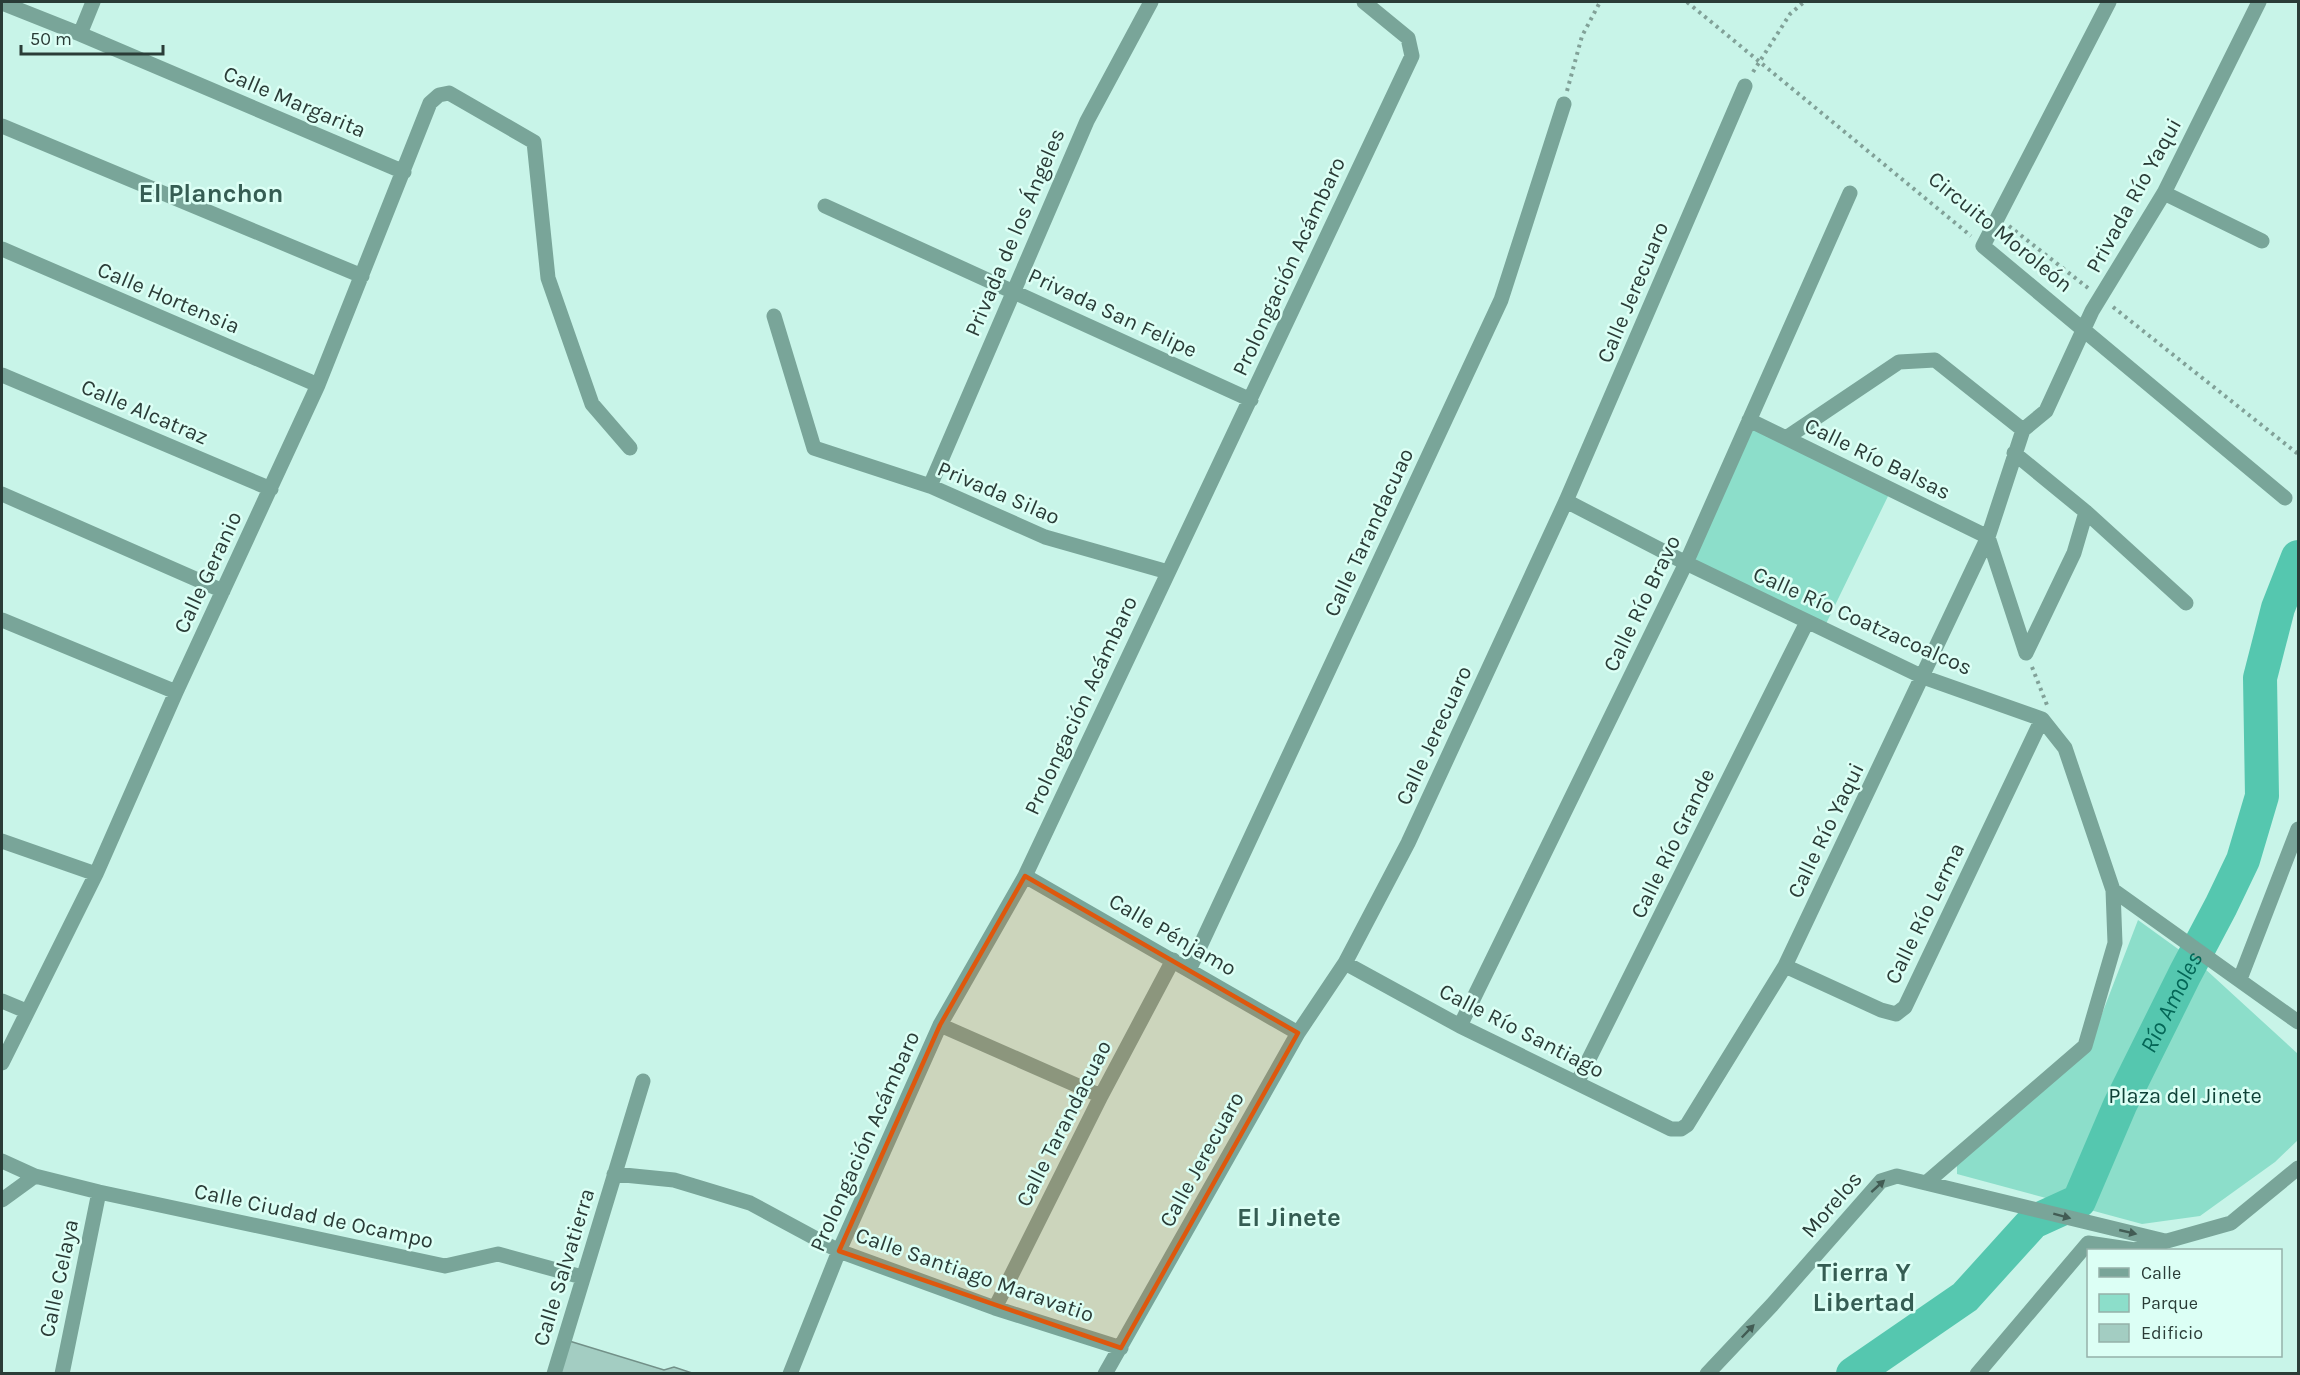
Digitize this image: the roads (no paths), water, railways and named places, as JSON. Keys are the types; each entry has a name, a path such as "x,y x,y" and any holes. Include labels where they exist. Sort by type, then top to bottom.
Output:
{"street":[{"path":"80,34 93,2"},
{"name":"Privada de los Ángeles","path":"930,486 1087,121 1151,2"},
{"name":"Prolongación Acámbaro","path":"790,1374 839,1251 940,1025 1025,876 1412,56 1408,38 1364,2"},
{"name":"Circuito Moroleón","path":"2109,2 1983,246 2285,498"},
{"name":"Privada Río Yaqui","path":"1988,537 2023,430 2046,411 2083,329 2164,193 2259,2"},
{"name":"Calle Margarita","path":"2,3 404,172"},
{"name":"Calle Jerecuaro","path":"1105,1374 1298,1032 1346,963 1408,843 1566,501 1745,86"},
{"name":"Calle Geranio","path":"2,1063 96,874 176,692 318,386 430,103 439,95 449,93 534,142 548,278 592,404 630,448"},
{"name":"Calle Tarandacuao","path":"1189,970 1501,300 1564,104"},
{"path":"2,126 362,276"},
{"name":"Calle Río Bravo","path":"1460,1026 1686,563 1850,193"},
{"path":"2164,193 2262,241"},
{"name":"Privada San Felipe","path":"825,206 1251,400"},
{"name":"Calle Hortensia","path":"2,249 318,386"},
{"name":"Privada Silao","path":"774,316 814,448 930,486 1045,537 1168,572"},
{"path":"1786,438 1899,362 1935,360 2023,430"},
{"name":"Calle Alcatraz","path":"2,375 271,489"},
{"name":"Calle Río Balsas","path":"1749,420 1988,537"},
{"path":"2014,453 2086,512 2186,603"},
{"path":"2,494 223,591"},
{"name":"Calle Río Coatzacoalcos","path":"1566,501 1686,563 1923,677 2042,719"},
{"path":"1988,537 2026,653 2074,553 2086,512"},
{"name":"Calle Río Yaqui","path":"1681,1129 1688,1125 1785,966 1988,537"},
{"path":"2,620 176,692"},
{"name":"Calle Río Grande","path":"1578,1083 1807,622"},
{"path":"1926,1183 2085,1046 2115,943 2113,890 2065,748 2042,719"},
{"name":"Calle Río Lerma","path":"1785,966 1881,1010 1896,1014 1905,1007 2042,719"},
{"path":"2240,979 2298,829"},
{"path":"2,841 96,874"},
{"name":"Calle Pénjamo","path":"1025,876 1298,1032"},
{"path":"2113,890 2298,1022"},
{"name":"Calle Tarandacuao","path":"994,1308 1101,1096 1173,960"},
{"name":"Calle Río Santiago","path":"1346,963 1460,1026 1671,1129 1681,1129"},
{"path":"2,1001 26,1011"},
{"path":"940,1025 1101,1096"},
{"name":"Calle Salvatierra","path":"554,1374 570,1343 582,1277 643,1081"},
{"name":"Calle Ciudad de Ocampo","path":"2,1161 35,1176 99,1192 445,1266 498,1254 582,1277"},
{"path":"2138,1249 2231,1223 2298,1168"},
{"name":"Calle Santiago Maravatio","path":"614,1174 674,1180 750,1203 839,1251 994,1308 1121,1348"},
{"path":"2,1200 35,1176"},
{"name":"Morelos","path":"1707,1374 1772,1305 1881,1181 1898,1176 2165,1240"},
{"name":"Calle Celaya","path":"62,1374 99,1192"},
{"path":"1977,1374 2088,1243 2128,1249"}],"waterway":[{"name":"Río Amoles","path":"1853,1374 1965,1297 2033,1222 2079,1201 2120,1105 2243,860 2262,796 2260,678 2278,608 2298,557"}],"district":[{"name":"El Planchon","path":"211,193"},
{"name":"El Jinete","path":"1289,1217"},
{"name":"Tierra Y Libertad","path":"1864,1287"}],"park label":[{"name":"Plaza del Jinete","path":"2185,1095"}]}
